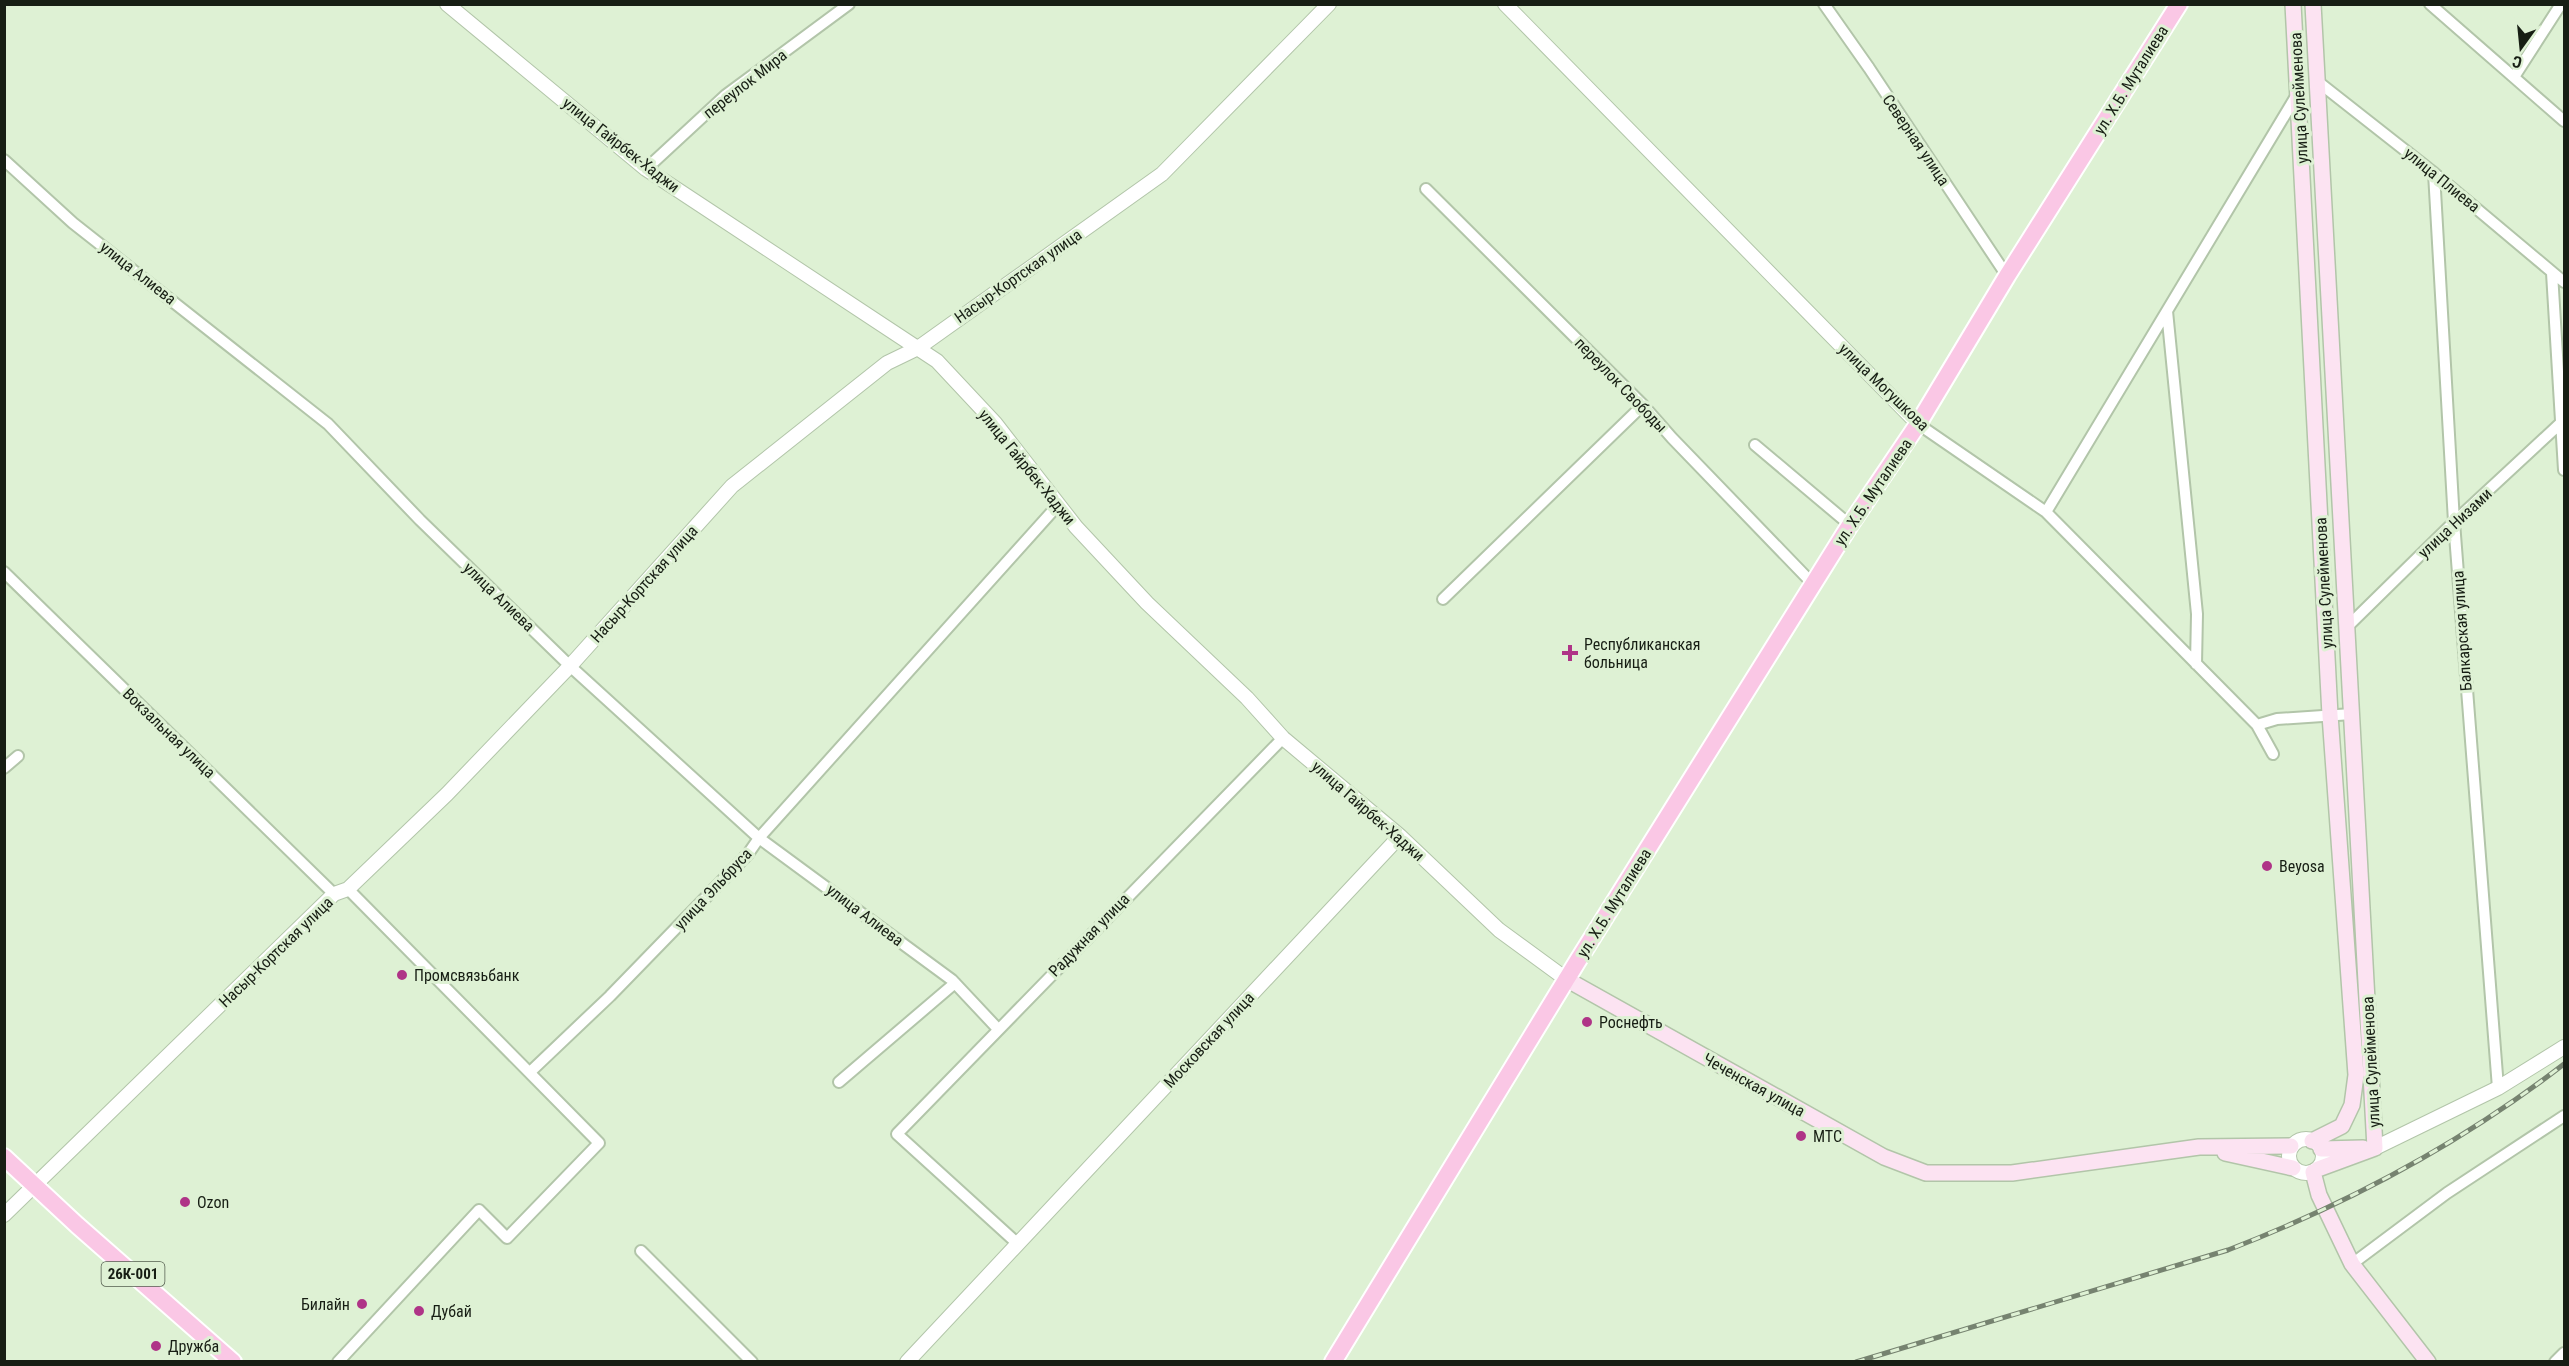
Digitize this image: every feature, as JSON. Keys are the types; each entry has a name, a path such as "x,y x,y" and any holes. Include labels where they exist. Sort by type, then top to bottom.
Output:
{"main road":[{"name":"ул. Х.Б. Муталиева","path":"1333,1362 1566,979 1850,525 1918,424 2007,276 2179,4"},
{"name":"улица Сулейменова","path":"2293,4 2330,715 2356,1076 2352,1105 2342,1126 2317,1145"},
{"name":"улица Сулейменова","path":"2313,4 2375,1148"},
{"name":"Чеченская улица","path":"1566,979 1876,1153 1926,1173 2012,1173 2199,1148"},
{"path":"2317,1145 2375,1148"},
{"path":"2199,1148 2291,1146"},
{"path":"2199,1148 2295,1169 2319,1195"},
{"path":"2375,1148 2315,1170 2319,1195 2352,1264 2428,1362"},
{"name":"26К-001","path":"4,1157 232,1362"}],"street":[{"name":"улица Гайрбек-Хаджи","path":"447,4 646,169 937,361 995,423 1058,505 1147,603 1247,698 1283,738 1400,836 1499,930 1566,979"},
{"name":"переулок Мира","path":"646,169 726,95 849,4"},
{"name":"Насыр-Кортская улица","path":"4,1215 334,894 348,889 447,794 570,666 732,486 887,363 918,348 1162,174 1329,4"},
{"name":"улица Могушкова","path":"1505,4 1918,424 2046,512 2257,725 2273,754"},
{"name":"Северная улица","path":"1824,4 2007,276"},
{"path":"2430,4 2565,121"},
{"path":"2514,77 2561,4"},
{"name":"улица Плиева","path":"2317,81 2434,173 2565,282"},
{"path":"2046,512 2298,93"},
{"name":"улица Алиева","path":"4,160 73,223 328,424 420,520 570,666 759,838 955,983 998,1029"},
{"name":"Балкарская улица","path":"2434,173 2454,522 2498,1088"},
{"name":"переулок Свободы","path":"1426,189 1643,405 1672,438 1814,584"},
{"path":"2552,273 2565,470"},
{"path":"2167,311 2197,614 2196,664"},
{"path":"1443,599 1643,405"},
{"name":"улица Низами","path":"2347,627 2454,522 2563,422"},
{"path":"1755,445 1850,525"},
{"name":"улица Эльбруса","path":"530,1072 610,996 748,854 759,838 1058,505"},
{"name":"Вокзальная улица","path":"4,572 334,894"},
{"path":"2257,725 2277,719 2352,714"},
{"name":"Радужная улица","path":"1018,1244 897,1134 1283,738"},
{"path":"4,768 18,756"},
{"name":"Московская улица","path":"907,1362 1400,836"},
{"path":"338,1362 479,1210 507,1238 599,1143 348,889"},
{"path":"839,1082 955,983"},
{"path":"2375,1148 2498,1088 2565,1047"},
{"path":"2352,1264 2447,1193 2565,1116"},
{"path":"2301,1140 2317,1145 2323,1159 2315,1170 2302,1173 2295,1169 2289,1159 2291,1146 2301,1140"},
{"path":"641,1251 752,1362"},
{"path":"2555,1362 2565,1353"}],"railway":[{"path":"1856,1362 2228,1250 2272,1232 2360,1192 2445,1145 2486,1120 2564,1064"}],"place":[{"name":"Республиканская больница","path":"1570,653"},
{"name":"Beyosa","path":"2267,866"},
{"name":"Промсвязьбанк","path":"402,975"},
{"name":"Роснефть","path":"1587,1022"},
{"name":"МТС","path":"1801,1136"},
{"name":"Ozon","path":"185,1202"},
{"name":"Билайн","path":"362,1304"},
{"name":"Дубай","path":"419,1311"},
{"name":"Дружба","path":"156,1346"}]}
